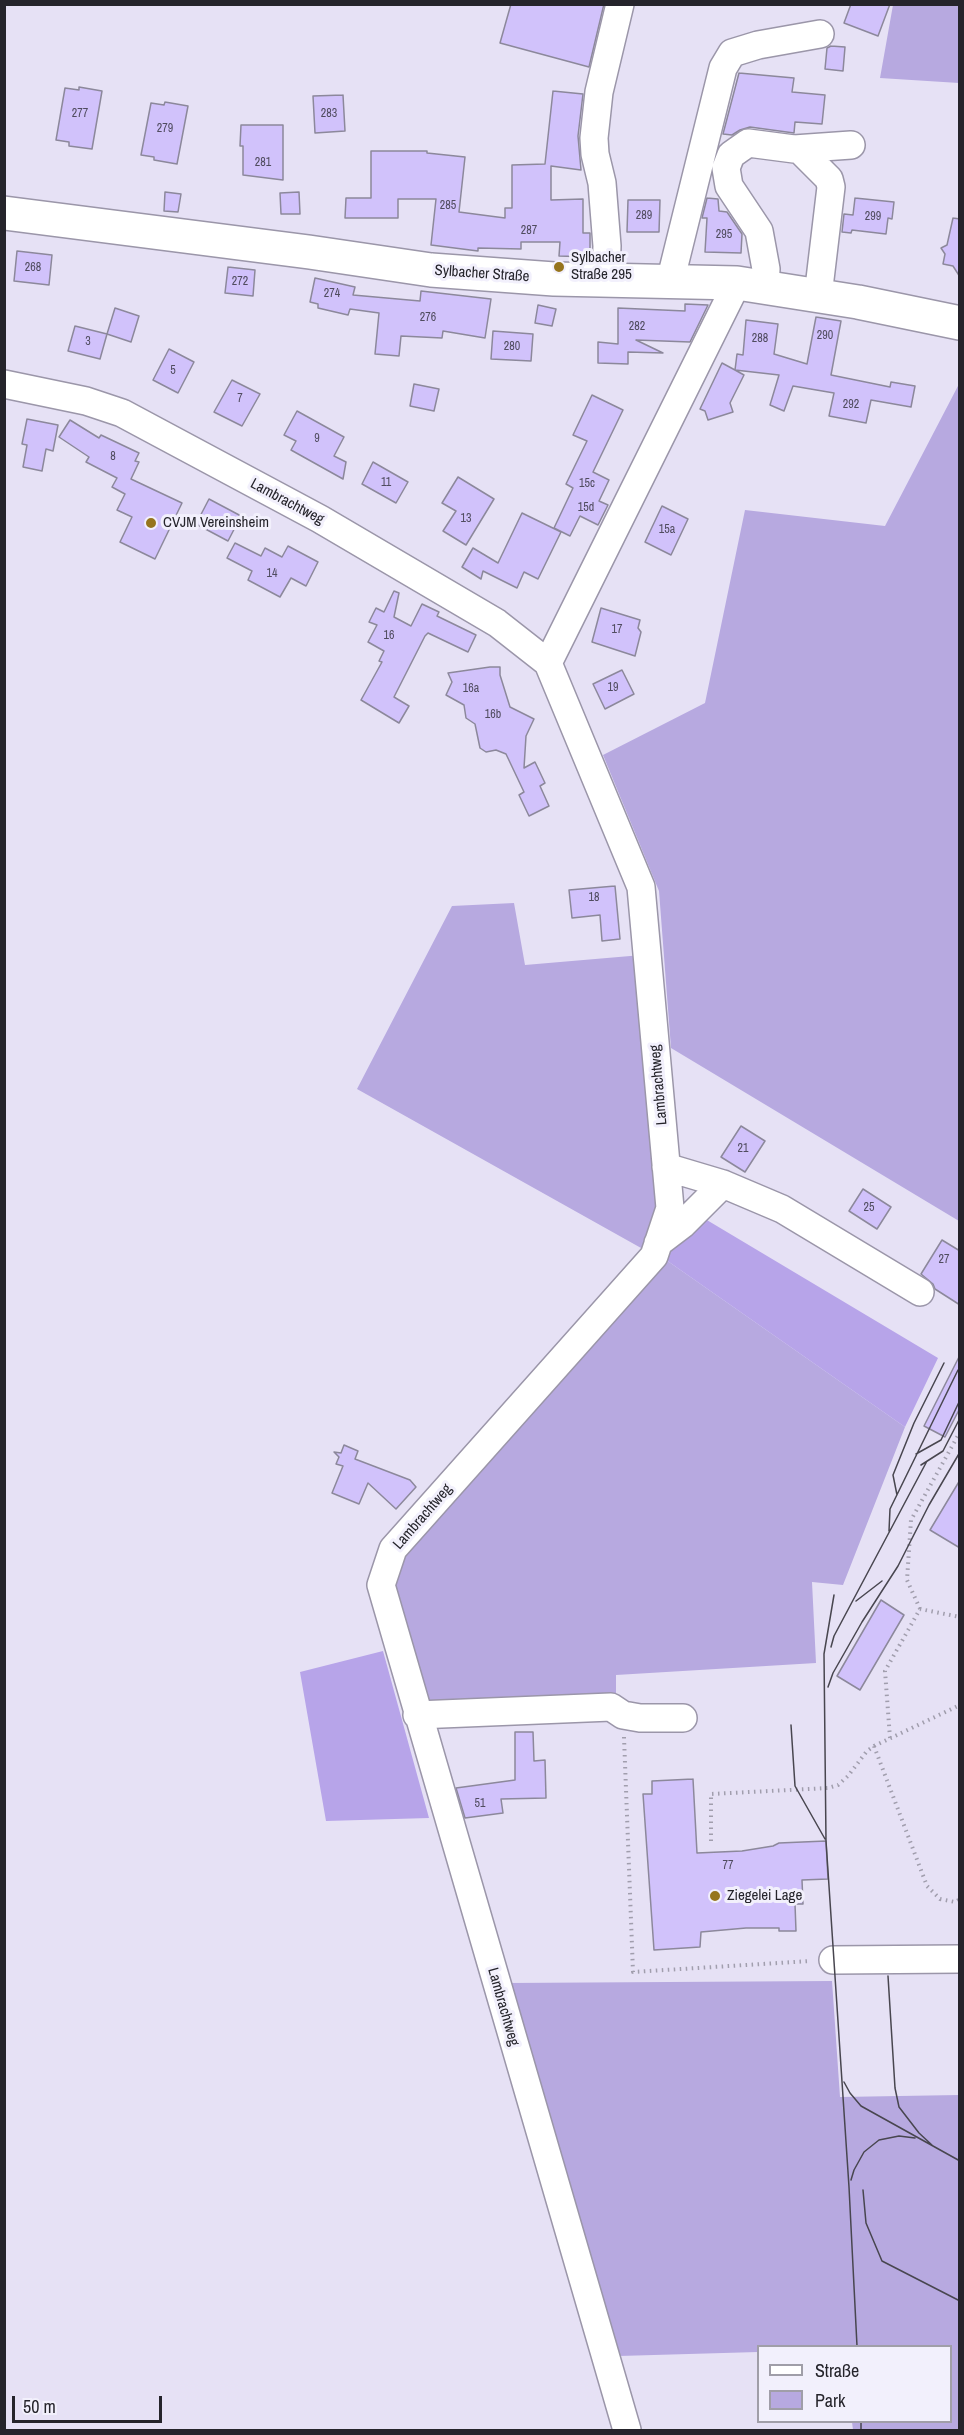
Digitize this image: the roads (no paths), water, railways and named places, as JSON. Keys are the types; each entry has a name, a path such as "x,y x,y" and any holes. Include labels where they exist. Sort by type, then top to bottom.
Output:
{"main road":[{"name":"Sylbacher Straße","path":"4,213 431,270 554,279 751,285 960,323"}],"street":[{"path":"606,280 602,183 595,154 594,138 599,92 620,4"},
{"path":"670,282 715,96 727,61 732,53 758,45 820,34"},
{"path":"548,663 751,285 766,268 759,231 729,186 726,168 731,154 748,143 799,148 851,145"},
{"path":"799,148 829,178 831,187 818,296"},
{"name":"Lambrachtweg","path":"4,384 86,401 122,413 330,525 496,623 548,663 641,887 670,1208 654,1256 393,1549 381,1585 627,2430"},
{"path":"666,1167 723,1184 804,1220 920,1292"},
{"path":"658,1243 683,1224 723,1184"},
{"path":"417,1715 611,1707 623,1715 640,1718 682,1718"},
{"path":"833,1960 960,1959"}],"tram line":[{"path":"897,1495 893,1475 914,1423 944,1363"},
{"path":"889,1531 890,1509 958,1370"},
{"path":"916,1454 941,1440 960,1400"},
{"path":"921,1465 943,1451 960,1418"},
{"path":"828,1687 833,1673 898,1566 929,1505 960,1452"},
{"path":"831,1647 834,1636 927,1461"},
{"path":"856,1601 882,1581"},
{"path":"834,1595 824,1654 826,1841 857,2345"},
{"path":"791,1725 795,1786 825,1839"},
{"path":"888,1976 895,2088 899,2107 919,2133 933,2146"},
{"path":"844,2082 861,2106 960,2161"},
{"path":"851,2180 864,2152 879,2140 899,2136 915,2138"},
{"path":"863,2190 866,2223 882,2261 960,2301"},
{"path":"861,2423 861,2430"}],"place":[{"name":"Sylbacher Straße 295","path":"559,267"},
{"name":"CVJM Vereinsheim","path":"151,523"},
{"name":"Ziegelei Lage","path":"715,1896"}]}
